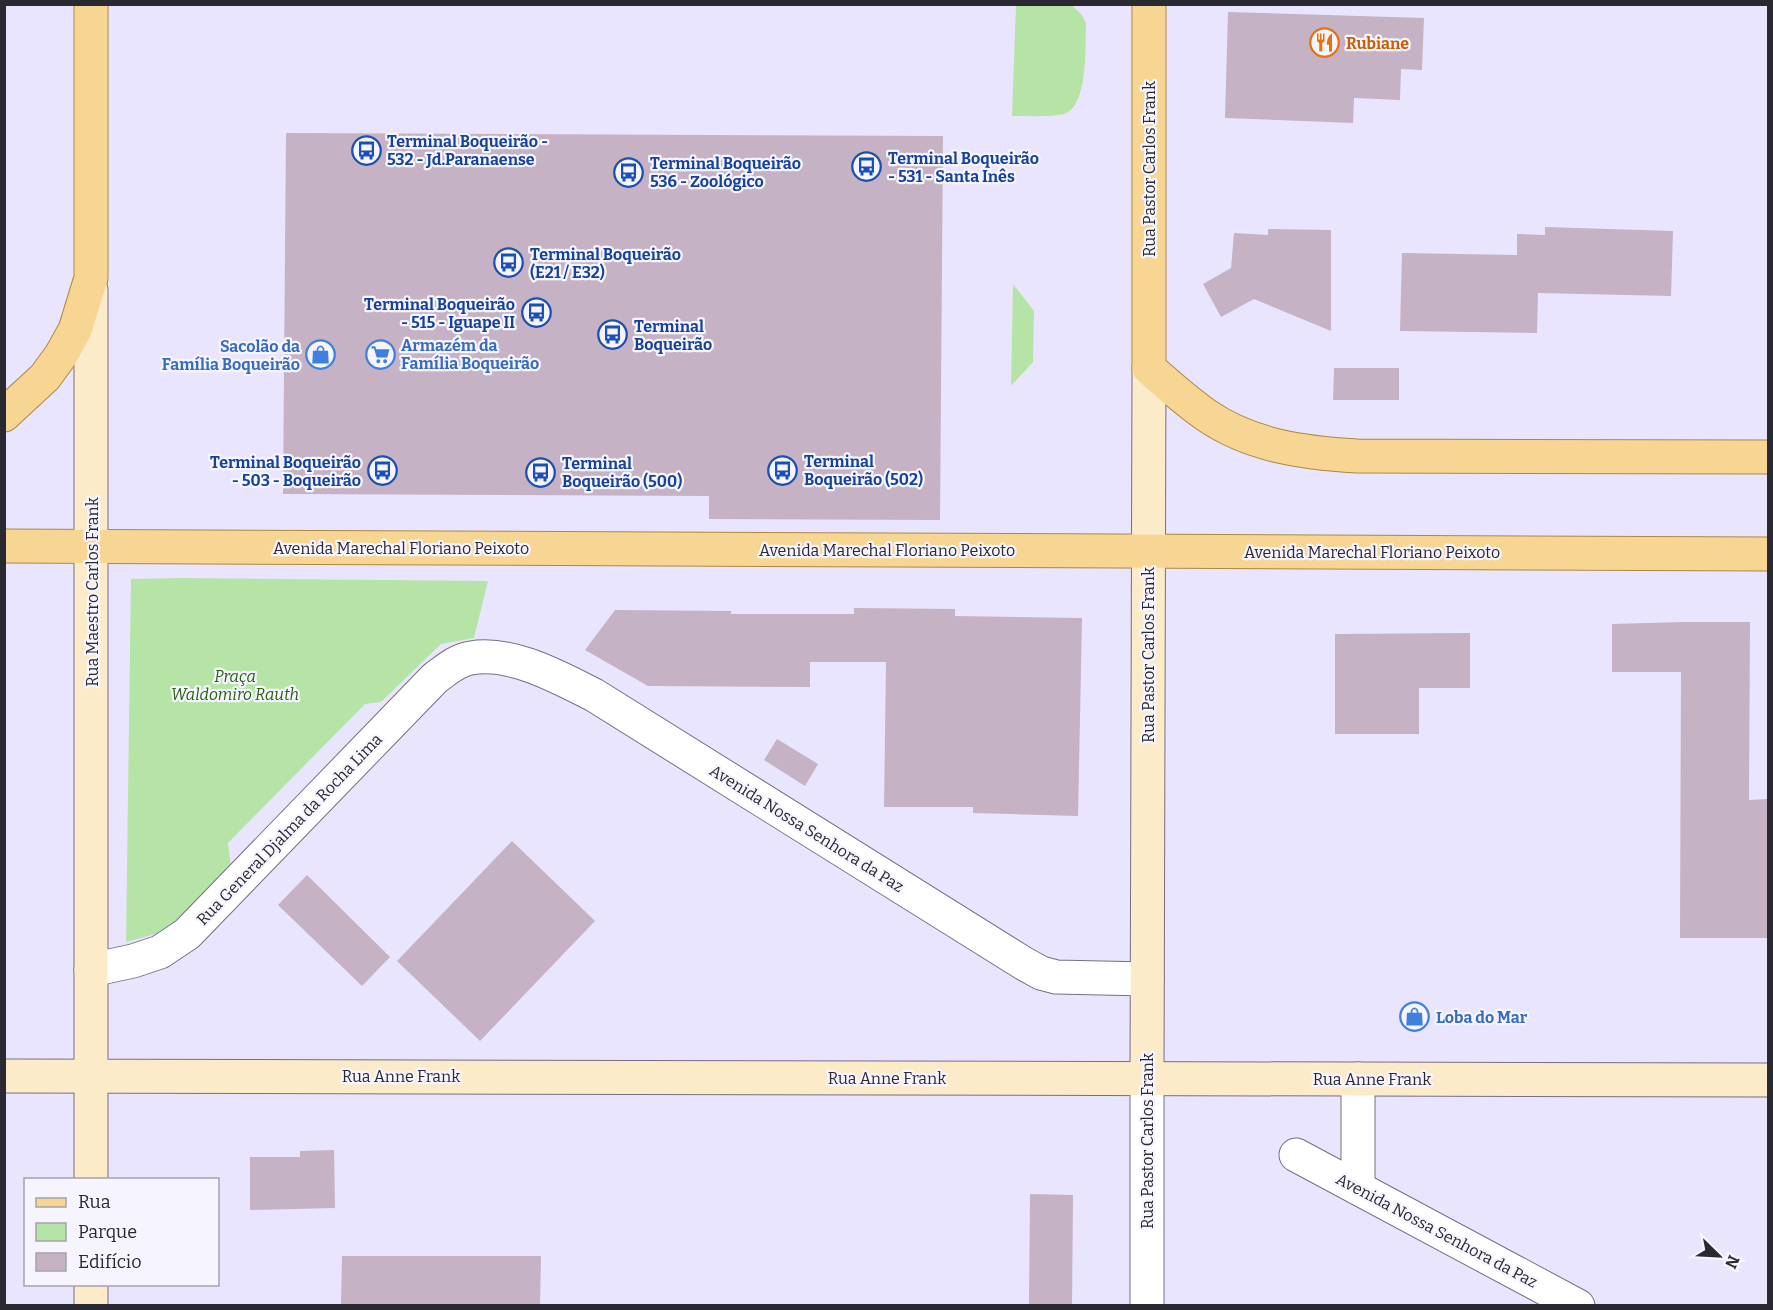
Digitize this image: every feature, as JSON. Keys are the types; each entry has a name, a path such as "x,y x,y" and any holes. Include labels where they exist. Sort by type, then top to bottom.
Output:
{"main road":[{"name":"Rua Maestro Carlos Frank","path":"91,4 92,1178"},
{"name":"Rua Pastor Carlos Frank","path":"1147,1078 1149,4"},
{"path":"4,415 45,377 61,355 75,330 91,278"},
{"path":"1149,368 1208,417 1242,435 1275,446 1318,454 1768,457"},
{"name":"Avenida Marechal Floriano Peixoto","path":"4,546 1768,554"},
{"name":"Rua Anne Frank","path":"4,1076 1768,1080"},
{"path":"91,1286 91,1305"}],"street":[{"name":"Avenida Nossa Senhora da Paz","path":"470,658 493,657 523,664 557,676 594,695 1041,973 1056,977 1147,979"},
{"name":"Rua General Djalma da Rocha Lima","path":"92,970 160,952 187,934 435,678 453,665 470,658"},
{"name":"Rua Pastor Carlos Frank","path":"1147,1078 1147,1305"},
{"path":"1358,1079 1358,1188"},
{"name":"Avenida Nossa Senhora da Paz","path":"1296,1155 1578,1305"}],"green space":[{"path":"1016,5 1072,5 1086,23 1082,87 1072,109 1064,114 1012,116"},
{"path":"1013,284 1034,311 1033,362 1011,386"},
{"name":"Praça Waldomiro Rauth","path":"131,579 488,581 474,638 441,644 381,702 365,704 228,843 231,866 180,918 155,934 126,942"}],"building":[{"name":"Rubiane","path":"1228,12 1424,18 1422,70 1401,69 1400,100 1354,98 1353,123 1225,118"},
{"name":"Terminal Boqueirão","path":"286,133 943,136 940,520 709,519 709,496 283,494"},
{"path":"1545,227 1673,231 1671,296 1538,293 1537,333 1400,331 1402,253 1517,255 1517,234 1545,235"},
{"path":"1268,229 1331,230 1331,331 1254,299 1221,317 1203,284 1231,268 1234,233 1268,235"},
{"path":"1334,368 1399,368 1399,400 1333,400"},
{"path":"854,608 955,609 955,616 1082,618 1078,816 973,813 973,807 884,807 886,662 810,662 810,687 648,686 585,650 615,610 731,611 731,614 854,614"},
{"path":"1750,622 1749,800 1768,799 1768,938 1680,938 1681,672 1612,672 1612,624"},
{"path":"1470,633 1470,688 1419,688 1419,734 1335,734 1335,634"},
{"path":"777,739 818,764 805,786 764,760"},
{"path":"512,841 595,921 480,1041 397,961"},
{"path":"307,875 390,957 362,986 278,905"},
{"path":"334,1150 335,1208 250,1210 250,1157 300,1157 300,1151"},
{"path":"1030,1194 1073,1195 1072,1305 1029,1305"},
{"path":"342,1256 541,1256 540,1305 341,1305"}],"place":[{"name":"Rubiane","path":"1325,43"},
{"name":"Terminal Boqueirão - 532 - Jd.Paranaense","path":"366,150"},
{"name":"Terminal Boqueirão - 531 - Santa Inês","path":"867,167"},
{"name":"Terminal Boqueirão 536 - Zoológico","path":"629,172"},
{"name":"Terminal Boqueirão (E21 / E32)","path":"509,263"},
{"name":"Terminal Boqueirão - 515 - Iguape II","path":"536,313"},
{"name":"Terminal Boqueirão","path":"613,335"},
{"name":"Armazém da Família Boqueirão","path":"380,354"},
{"name":"Sacolão da Família Boqueirão","path":"321,355"},
{"name":"Terminal Boqueirão (502)","path":"783,470"},
{"name":"Terminal Boqueirão - 503 - Boqueirão","path":"382,471"},
{"name":"Terminal Boqueirão (500)","path":"541,472"},
{"name":"Loba do Mar","path":"1415,1017"}]}
